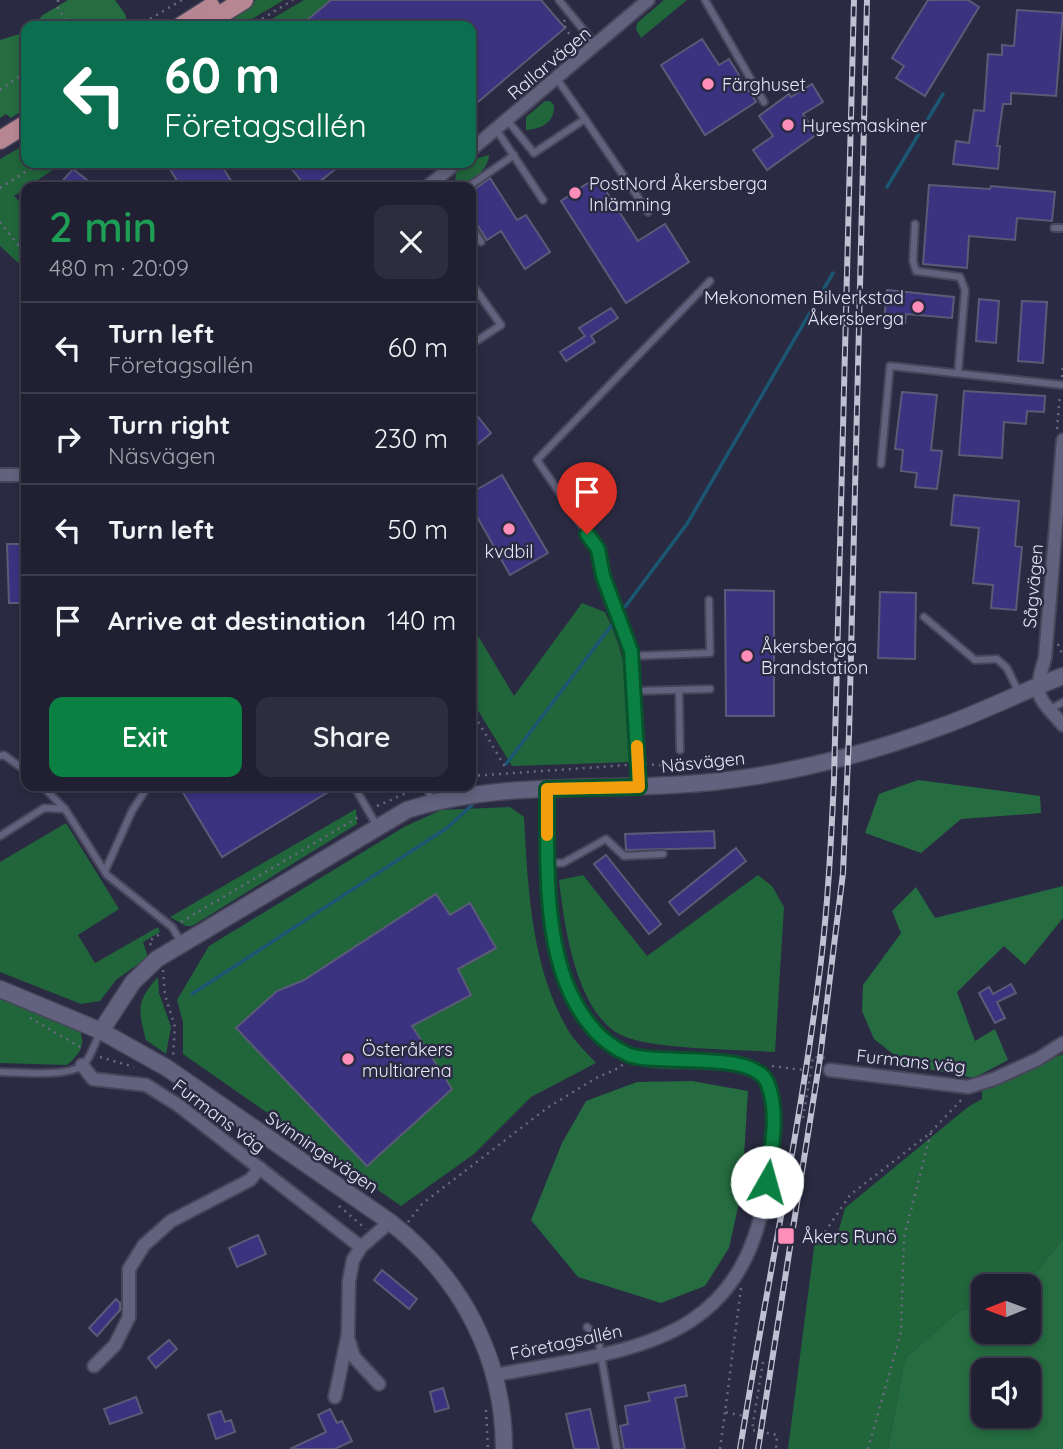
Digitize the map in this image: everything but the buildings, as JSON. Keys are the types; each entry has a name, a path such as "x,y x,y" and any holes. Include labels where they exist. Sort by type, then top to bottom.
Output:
{"main road":[{"path":"189,21 223,0"},
{"path":"210,21 244,0"},
{"path":"0,140 21,127"},
{"path":"0,152 21,138"}],"street":[{"name":"Rallarvägen","path":"476,146 597,46 648,0"},
{"name":"Sågvägen","path":"1037,686 1045,658 1060,437"},
{"path":"0,475 21,475"},
{"name":"Näsvägen","path":"101,1031 133,982 157,959 407,810 430,802 547,789 639,787 750,777 834,760 943,726 1063,676"},
{"path":"1037,686 1039,697 1063,725"},
{"path":"547,789 547,863 553,935 558,958 590,1026 602,1038 628,1054 647,1059 730,1063 759,1073"},
{"name":"Svinningevägen","path":"0,989 101,1031 167,1068 390,1222 428,1254 458,1292 479,1330 495,1375 504,1449"},
{"name":"Furmans väg","path":"830,1070 968,1087 1038,1059 1063,1043"},
{"name":"Furmans väg","path":"82,1065 93,1079 135,1083 160,1093 202,1122 361,1247"},
{"name":"Företagsallén","path":"495,1375 600,1357 674,1333 718,1298 744,1265 758,1227 772,1138 771,1094 766,1080 759,1073"},
{"name":"Furmans väg","path":"94,1367 115,1345 129,1317 129,1269 144,1245 171,1221 250,1180 260,1168"},
{"path":"335,1397 348,1334 350,1273 353,1260 361,1247 390,1222"},
{"path":"348,1334 354,1357 379,1384"}],"lane":[{"path":"559,0 597,46"},
{"path":"705,0 764,102"},
{"path":"557,79 648,212"},
{"path":"507,120 534,153 585,119"},
{"path":"496,129 543,200"},
{"path":"475,182 514,155"},
{"path":"915,224 913,261 916,271 960,277 965,290 958,373"},
{"path":"1054,228 1063,228"},
{"path":"476,234 481,242"},
{"path":"639,787 632,656 603,576 598,549 537,460 710,281"},
{"path":"476,290 501,325 478,340"},
{"path":"881,464 890,366 1062,385"},
{"path":"1049,594 1063,595"},
{"path":"632,656 710,653 709,600"},
{"path":"923,617 975,660 997,659 1007,668 1019,693"},
{"path":"634,691 710,689"},
{"path":"679,690 680,750"},
{"path":"1049,710 1063,702"},
{"path":"0,755 21,768"},
{"path":"47,791 65,809 105,871 172,927 182,944"},
{"path":"105,871 131,811 145,791"},
{"path":"357,791 377,826"},
{"path":"429,791 430,802"},
{"path":"0,836 44,808 65,809"},
{"path":"547,863 563,863 606,839 624,856 663,854"},
{"path":"0,1072 60,1072 82,1065 101,1031"},
{"path":"587,1327 598,1337 617,1449"}],"path":[{"path":"58,0 58,9 67,21"},
{"path":"146,21 182,0"},
{"path":"258,21 293,0"},
{"path":"570,13 564,23 576,49"},
{"path":"0,90 21,75"},
{"path":"0,188 31,168"},
{"path":"0,222 21,249"},
{"path":"1060,437 1063,364"},
{"path":"476,718 508,771"},
{"path":"476,775 638,764 704,769"},
{"path":"28,1017 90,1053 112,1063 139,1068"},
{"path":"413,1218 422,1204 547,1108 596,1078 621,1067 628,1054"},
{"path":"803,1118 813,1057 832,1059 830,1070"},
{"path":"759,1073 769,1066 811,1071"},
{"path":"825,1232 850,1195 932,1132 963,1100 968,1087"},
{"path":"868,1449 901,1332 904,1237 932,1132"},
{"path":"720,1449 744,1265"},
{"path":"763,1362 752,1430 777,1435 776,1449"},
{"path":"485,1408 488,1449"},
{"path":"725,1412 753,1418"}],"green space":[{"path":"68,0 115,0 127,21 37,21"},
{"path":"256,0 284,0 248,21 222,21"},
{"path":"304,0 331,0 306,21 268,21"},
{"path":"664,0 687,0 641,38 636,29 637,23"},
{"path":"21,34 21,111 11,118 6,114 0,118 0,40"},
{"path":"545,101 554,105 550,120 542,126 526,130 526,117"},
{"path":"21,147 21,168 54,169 35,182 21,182 21,191 14,196 21,203 21,265 0,246 0,159"},
{"path":"489,155 486,166 478,174 467,182 455,182 456,172 462,168 476,168 478,158"},
{"path":"582,603 605,612 625,668 630,703 632,762 512,766 476,707 476,632 514,696"},
{"path":"918,780 1040,796 1041,813 961,819 921,853 865,833 879,794"},
{"path":"510,807 524,817 530,899 546,980 568,1030 596,1063 531,1097 474,1154 401,1206 183,1054 183,1022 177,1000 209,946 404,827 441,810"},
{"path":"356,809 357,824 192,926 186,926 170,917"},
{"path":"66,823 119,909 78,935 95,963 158,927 160,932 143,942 148,957 116,980 100,1001 81,1004 0,972 0,862"},
{"path":"583,875 647,956 758,875 772,886 784,907 775,1052 653,1044 621,1035 606,1024 593,1008 583,988 564,920 559,880"},
{"path":"1063,886 1063,918 1025,965 1004,946 957,992 975,1041 995,1029 1008,1060 974,1078 907,1065 874,1039 862,1011 863,985 901,933 892,911 916,887 935,918"},
{"path":"158,977 159,993 171,1027 166,1054 146,1040 140,1013 142,1000"},
{"path":"0,997 79,1029 82,1045 78,1053 67,1065 0,1063"},
{"path":"1063,1054 1063,1239 1035,1274 971,1274 971,1308 959,1311 905,1358 888,1449 788,1449 815,1240 837,1237 845,1208 968,1107 982,1099 982,1089"},
{"path":"692,1081 748,1091 742,1189 729,1248 705,1286 661,1303 578,1277 531,1220 562,1143 586,1101 637,1082"},
{"path":"1063,1239 1063,1449 888,1449 905,1358 959,1311 971,1308 971,1344 1041,1344 1041,1274 1035,1274"}],"waterway":[{"path":"887,187 943,94"},
{"path":"625,607 687,524 833,273"},
{"path":"506,764 611,626"},
{"path":"192,994 447,828 472,805"}],"railway":[{"path":"740,1449 803,1089 827,898 834,779 854,0"},
{"path":"758,1449 820,1058 843,873 849,735 867,0"}],"slow traffic":[{"path":"547,835 547,789 639,787 637,746"}],"place":[{"name":"Färghuset","path":"708,84"},
{"name":"Hyresmaskiner","path":"788,125"},
{"name":"PostNord Åkersberga Inlämning","path":"575,193"},
{"name":"Mekonomen Bilverkstad Åkersberga","path":"918,307"},
{"name":"kvdbil","path":"509,529"},
{"name":"Åkersberga Brandstation","path":"747,656"},
{"name":"Österåkers multiarena","path":"348,1059"},
{"name":"Åkers Runö","path":"786,1236"}],"route":[{"path":"587,534 598,549 603,576 631,651 639,787 547,789 549,911 558,958 590,1026 614,1046 628,1054 647,1059 730,1063 750,1068 763,1076 771,1094 773,1117 767,1182"}]}
